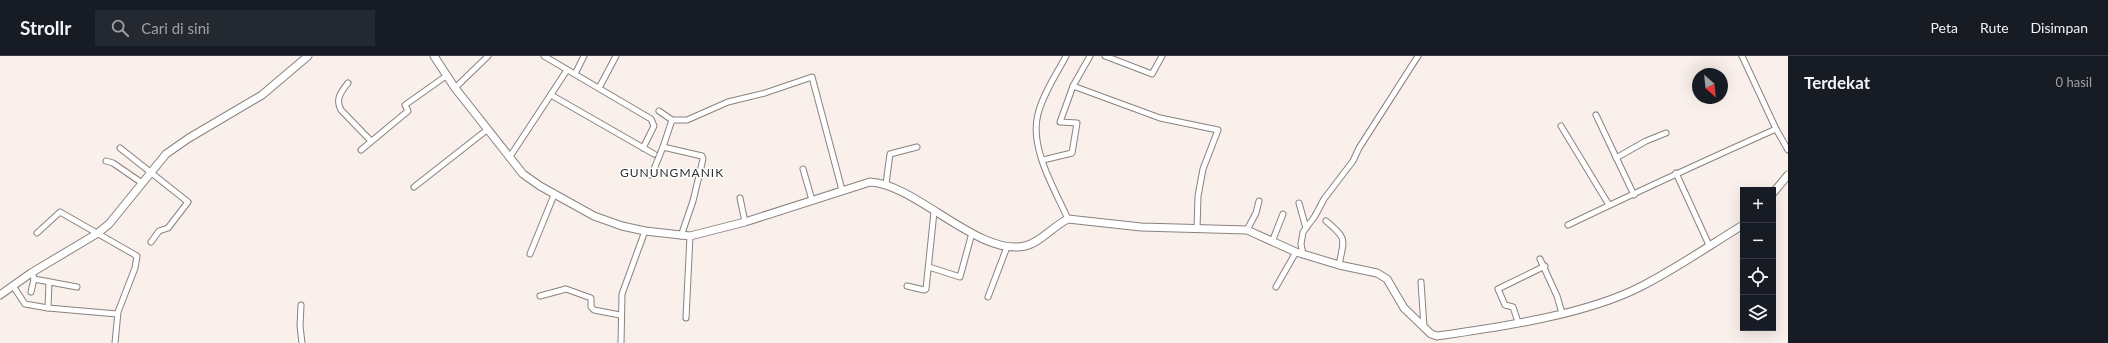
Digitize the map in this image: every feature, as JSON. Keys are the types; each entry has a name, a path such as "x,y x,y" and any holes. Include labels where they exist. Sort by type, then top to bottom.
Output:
{"street":[{"path":"0,295 13,286 33,276 98,233 109,224 166,154 189,138 262,95 308,56"},
{"path":"434,56 455,88 523,174 554,194 608,222 645,231 690,236 745,222 870,182 886,184 972,233 1007,247 1019,247 1032,244 1057,224 1068,220 1141,227 1247,230 1300,253 1339,265 1377,273 1387,280 1404,308 1424,327 1437,336 1587,308 1642,286 1740,227"},
{"path":"455,88 488,56"},
{"path":"544,56 553,58 567,70 651,119 654,126 643,148"},
{"path":"575,74 584,56"},
{"path":"599,88 616,56"},
{"path":"1066,56 1037,116 1038,140 1046,175 1068,220"},
{"path":"1042,160 1072,153 1077,123 1060,122 1073,86 1090,56"},
{"path":"1105,56 1118,58 1152,74 1162,56"},
{"path":"1276,288 1300,253 1303,232 1315,216 1324,199 1353,161 1359,148 1418,56"},
{"path":"1742,56 1776,129 1788,150"},
{"path":"509,158 567,70"},
{"path":"361,150 408,111 405,105 446,76"},
{"path":"659,111 672,120 693,119 728,102 765,93 812,77 842,190"},
{"path":"348,83 338,96 338,104 341,110 371,141"},
{"path":"1073,86 1160,118 1218,130 1203,169 1198,196 1197,229"},
{"path":"551,95 654,154"},
{"path":"1596,115 1634,195"},
{"path":"645,173 650,175 652,174 672,120"},
{"path":"1561,126 1609,206"},
{"path":"414,187 488,129"},
{"path":"1568,225 1634,195 1676,173 1776,129"},
{"path":"1616,158 1646,141 1666,133"},
{"path":"663,147 702,156 703,159 693,201 681,236"},
{"path":"886,184 890,154 917,147"},
{"path":"120,148 188,202 174,222 166,230 159,231 151,242"},
{"path":"106,161 113,163 142,183"},
{"path":"803,169 812,200"},
{"path":"1676,173 1709,245"},
{"path":"1776,190 1788,175"},
{"path":"530,254 554,194"},
{"path":"740,198 745,222"},
{"path":"1247,230 1256,213 1259,201"},
{"path":"1299,203 1306,228"},
{"path":"37,233 60,212 137,256 135,268 118,314 115,343"},
{"path":"907,286 925,290 929,268 934,212"},
{"path":"1272,242 1282,214"},
{"path":"1326,221 1339,231 1344,240 1339,265"},
{"path":"621,343 620,315 622,294 645,231"},
{"path":"929,268 960,277 972,233"},
{"path":"686,318 690,236"},
{"path":"988,297 1007,247"},
{"path":"1540,258 1545,266 1562,313"},
{"path":"1518,322 1513,307 1505,305 1498,289 1545,266"},
{"path":"33,276 49,282 77,287"},
{"path":"31,292 33,276"},
{"path":"48,308 49,282"},
{"path":"1421,282 1424,327"},
{"path":"13,286 25,304 48,308 118,314"},
{"path":"540,296 567,290 591,298 591,307 594,310 620,315"},
{"path":"301,305 300,326 302,343"}],"district":[{"name":"GUNUNGMANIK","path":"672,172"}]}
